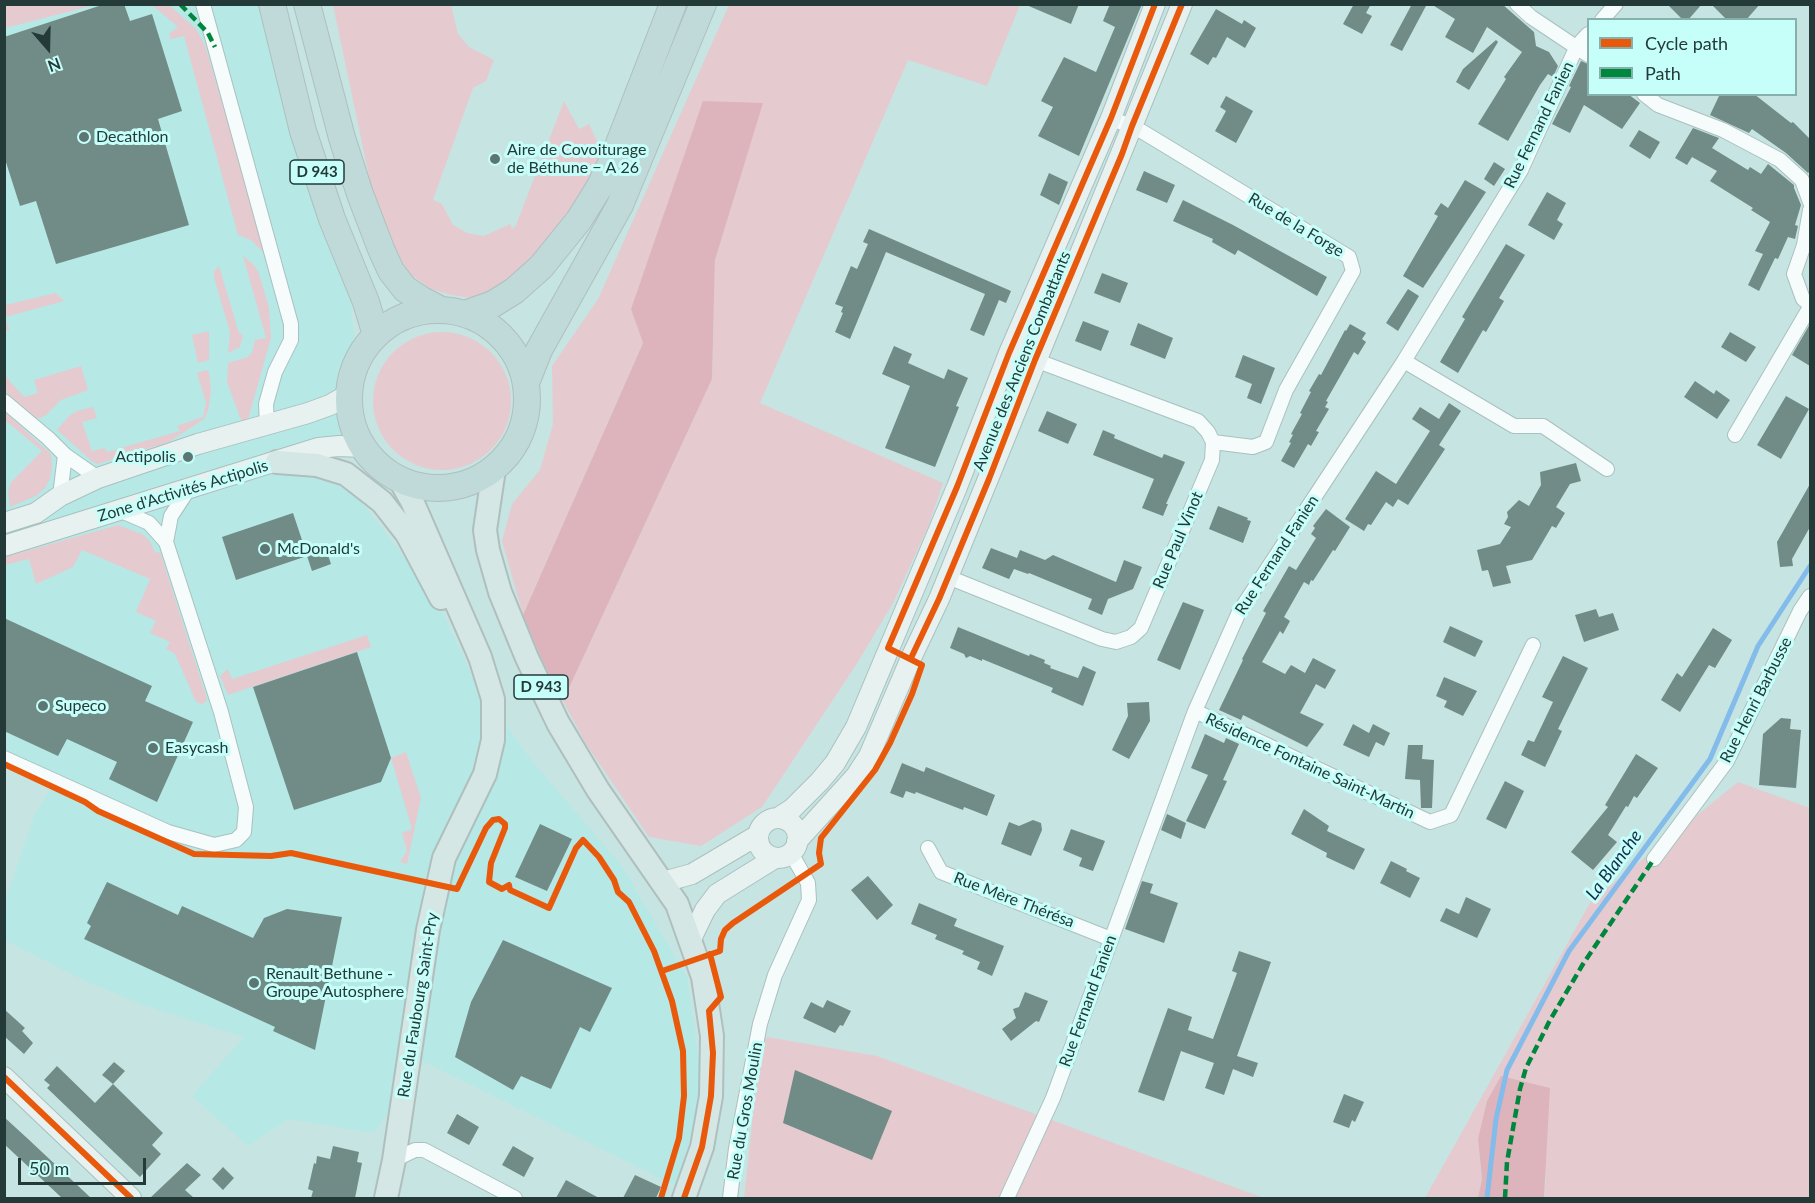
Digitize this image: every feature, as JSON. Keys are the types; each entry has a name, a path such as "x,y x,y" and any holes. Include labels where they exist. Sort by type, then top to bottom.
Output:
{"highway":[{"name":"D 943","path":"272,4 303,131 332,219 366,302 376,335"},
{"name":"D 943","path":"307,4 342,138 360,194 391,272 405,288 422,300 453,312"},
{"path":"324,4 335,55 342,138"},
{"path":"453,312 487,324 505,340 518,360 526,382 527,406 522,430 510,451 494,469 475,480 451,488 418,486 400,480 381,468 362,447 351,419 349,394 352,372 362,352 376,335 395,321 417,312 453,312 494,304 514,291 541,267 579,220 600,186 613,159 673,4"},
{"path":"526,382 539,350 620,205 703,4"}],"main road":[{"path":"277,462 317,465 346,474 382,501 407,534 443,602 471,637"},
{"name":"D 943","path":"494,469 485,530 488,550 500,592 527,658 558,723 598,790 677,904 703,977 712,1036 711,1096 702,1147 684,1198"},
{"name":"Rue du Faubourg Saint-Pry","path":"386,1198 394,1160 428,930 444,858 485,774 493,740 493,699 471,637 412,501 400,480"}],"street":[{"path":"203,4 291,324 291,340 275,372 266,404 267,425"},
{"name":"Avenue des Anciens Combattants","path":"778,818 792,809 820,781 835,763 856,728 957,487 1009,353 1111,118 1155,4"},
{"name":"Avenue des Anciens Combattants","path":"691,939 705,909 717,894 788,851 856,776 869,756 948,578 1182,4"},
{"path":"1517,4 1531,17 1583,51"},
{"path":"1604,18 1616,4"},
{"name":"Rue Fernand Fanien","path":"1007,1198 1053,1098 1195,711 1239,612 1404,361 1521,170 1583,51"},
{"path":"1647,96 1658,105 1723,129 1780,160 1802,180 1810,202"},
{"name":"Rue de la Forge","path":"1111,118 1132,126 1349,257 1353,271 1286,390 1266,442 1253,447 1213,442"},
{"path":"1735,435 1810,306 1803,299 1794,274 1804,245 1810,210"},
{"path":"1035,360 1198,421 1213,442"},
{"path":"1404,361 1514,426 1543,426 1607,469"},
{"path":"4,523 36,513 60,496 98,478 198,444 330,405 349,394"},
{"path":"4,401 48,438 64,455 98,478"},
{"name":"Rue Paul Vinot","path":"948,578 1102,639 1116,642 1131,638 1141,628 1212,460 1213,442"},
{"name":"Zone d'Activités Actipolis","path":"4,546 318,448 362,447"},
{"path":"60,496 64,455"},
{"path":"166,543 171,516 188,490"},
{"path":"4,758 168,832 214,845 237,840 244,832 246,807 221,712 166,543 149,523 118,510"},
{"name":"Rue Henri Barbusse","path":"1654,859 1727,761 1800,611 1810,596"},
{"name":"Résidence Fontaine Saint-Martin","path":"1195,711 1430,822 1451,815 1533,645"},
{"path":"663,882 692,874 758,835 766,822 778,818 785,820 792,824 796,832 788,851 766,854 758,841 758,835"},
{"name":"Rue Mère Thérésa","path":"928,848 941,872 1111,939"},
{"name":"Rue du Gros Moulin","path":"730,1198 736,1148 760,1024 775,975 809,900 808,883 788,851"},
{"path":"4,1077 130,1198"},
{"path":"394,1160 415,1150 424,1150 515,1198"}],"shaded area":[{"path":"5,4 95,4 95,5 5,28"},
{"path":"5,5 259,5 285,112 351,303 354,338 340,379 342,477 437,600 473,678 528,756 621,865 687,977 703,1093 676,1186 423,1061 374,1133 289,1119 248,1146 192,1096 244,1037 138,1003 75,976 5,940 5,902 34,816 51,788 5,768"},
{"path":"152,5 169,5 196,29 205,45 265,250 262,251 251,240 238,235 184,36 171,39 169,34 178,27"},
{"path":"333,5 451,5 458,34 469,47 494,60 486,81 473,88 433,200 442,204 453,225 467,233 484,236 510,224 513,229 516,225 564,101 579,129 589,124 602,152 603,164 600,174 518,276 490,293 472,298 431,289 411,275 396,253 371,186"},
{"path":"729,5 1020,5 987,86 908,60 760,403 943,483 928,527 893,603 856,665 762,807 701,846 649,837 586,744 563,701 712,379 715,260 762,103 631,308 643,343 523,615 502,541 512,504 540,470 553,424 552,366 598,299"},
{"path":"703,101 763,103 715,260 712,379 563,701 523,615 643,343 631,309"},
{"path":"243,256 258,271 269,307 271,338 247,423 243,425 227,382 228,363 248,357 255,340 266,338"},
{"path":"219,266 239,333 243,335 240,347 228,353 230,332 214,277 214,271"},
{"path":"56,293 64,301 5,317 5,305"},
{"path":"5,317 9,330 5,331"},
{"path":"209,331 209,360 198,363 192,335"},
{"path":"442,332 468,337 491,352 506,375 511,401 506,427 491,450 468,465 442,470 416,465 393,450 378,427 373,401 378,375 393,352 416,337"},
{"path":"81,366 88,390 61,400 40,418 35,418 5,391 5,368 7,378 24,397 38,393 34,380"},
{"path":"206,370 209,372 211,391 208,411 204,419 169,442 98,464 57,430 69,416 77,411 93,407 97,418 82,422 92,451 105,448 107,452 180,431 177,426 203,417 206,403 197,373"},
{"path":"4,411 51,454 52,468 45,488 36,496 10,507 8,491 11,482 42,451 5,420"},
{"path":"118,525 142,534 149,540 156,553 160,552 207,699 206,702 201,704 196,702 175,654 166,649 170,642 150,633 156,621 136,612 150,579 82,550 73,567 36,584 29,559 5,565 5,557"},
{"path":"367,635 371,647 228,695 220,676 228,669 232,679"},
{"path":"406,752 421,798 407,864 400,862 407,851 402,833 412,829 391,758"},
{"path":"1738,782 1810,808 1810,1198 1544,1198 1546,1177 1478,1139 1482,1179 1478,1198 1425,1198 1591,901"},
{"path":"767,1037 877,1056 1264,1198 744,1198 760,1051"},
{"path":"1501,1076 1550,1088 1544,1198 1478,1198 1482,1179 1478,1139 1487,1101"}],"building":[{"name":"Decathlon","path":"105,4 124,4 130,21 152,14 182,111 158,119 189,225 56,264 36,201 20,206 4,156 4,37"},
{"path":"1024,4 1079,4 1071,24"},
{"path":"1110,4 1142,4 1079,156 1038,136 1053,107 1041,101 1064,57 1096,72 1115,27 1103,21"},
{"path":"1354,4 1371,4 1366,13 1372,16 1362,34 1343,24"},
{"path":"1412,4 1427,4 1402,51 1390,45"},
{"path":"1431,4 1502,4 1534,32 1536,46 1549,52 1558,66 1553,77 1548,74 1540,85 1508,141 1478,124 1506,79 1504,77 1522,52 1487,27 1473,53 1445,37 1455,19"},
{"path":"1667,4 1702,4 1690,18 1681,18"},
{"path":"1711,4 1760,4 1748,18 1725,18"},
{"path":"1216,9 1242,24 1244,20 1256,28 1245,48 1227,37 1216,58 1213,57 1208,65 1190,54"},
{"path":"1496,40 1498,42 1469,90 1456,82 1463,69"},
{"path":"1581,61 1587,64 1587,96 1631,96 1640,103 1622,129 1584,105 1570,133 1552,124 1571,87 1569,86"},
{"path":"1226,96 1253,111 1236,143 1215,131 1226,111 1220,107"},
{"path":"1719,96 1757,96 1791,123 1793,122 1810,139 1810,171 1808,173 1786,153 1752,129 1749,133 1710,115"},
{"path":"1693,128 1719,138 1712,148 1748,170 1750,167 1761,174 1768,164 1794,185 1801,205 1795,225 1798,226 1795,239 1788,237 1759,291 1748,285 1763,254 1755,251 1770,222 1751,210 1753,208 1710,181 1717,171 1692,157 1687,165 1675,158"},
{"path":"1639,130 1660,142 1650,159 1629,146"},
{"path":"1494,162 1505,169 1494,186 1484,179"},
{"path":"1144,171 1175,185 1167,203 1136,190"},
{"path":"1049,173 1068,182 1059,205 1040,195"},
{"path":"1465,180 1486,192 1423,288 1403,276 1438,216 1434,214 1441,203 1448,208"},
{"path":"1547,192 1566,203 1557,220 1563,224 1554,240 1528,225"},
{"path":"1183,200 1327,277 1317,296 1238,250 1235,255 1212,242 1213,239 1173,221"},
{"path":"869,229 1011,291 1006,303 999,300 984,336 970,330 985,294 886,252 850,339 835,332 843,313 841,312 843,307 835,304 851,266 857,269 868,244 863,242"},
{"path":"1506,244 1525,255 1499,298 1504,301 1486,332 1483,330 1458,373 1440,362 1465,319 1462,317"},
{"path":"1102,273 1128,283 1120,303 1094,293"},
{"path":"1408,289 1419,296 1398,331 1386,323"},
{"path":"1083,321 1109,331 1101,351 1075,341"},
{"path":"1138,323 1173,338 1165,359 1130,345"},
{"path":"1350,324 1366,333 1362,339 1366,342 1358,355 1354,352 1326,401 1328,402 1325,407 1329,409 1316,431 1319,432 1311,446 1308,444 1294,468 1281,461 1291,443 1289,442 1293,435 1291,434 1302,414 1300,413 1311,392 1309,391 1319,374 1321,375"},
{"path":"1810,324 1810,366 1792,355"},
{"path":"1730,332 1756,347 1746,362 1721,347"},
{"path":"894,346 912,354 908,363 944,379 948,369 968,378 935,467 885,448 910,386 882,374"},
{"path":"1243,355 1275,368 1261,404 1247,398 1252,384 1235,377"},
{"path":"1695,381 1714,394 1716,390 1730,400 1717,419 1684,397"},
{"path":"1786,396 1809,409 1781,459 1757,445"},
{"path":"1449,403 1461,411 1439,445 1445,449 1408,505 1398,499 1393,507 1386,502 1371,525 1368,524 1364,531 1345,519 1376,471 1396,484 1430,431 1412,419 1420,407 1439,419"},
{"path":"1047,411 1077,424 1068,444 1038,431"},
{"path":"1103,430 1115,435 1114,438 1162,458 1164,454 1185,462 1163,516 1142,508 1154,479 1093,455"},
{"path":"1576,463 1581,481 1570,484 1556,507 1565,513 1556,528 1552,526 1532,560 1506,566 1511,583 1493,587 1488,570 1482,571 1477,550 1500,544 1511,527 1504,524 1508,517 1507,512 1519,500 1529,506 1541,485 1540,472"},
{"path":"1810,484 1810,527 1792,559 1793,566 1780,567 1777,542"},
{"path":"1218,506 1251,521 1243,543 1209,529"},
{"path":"1326,509 1350,527 1313,581 1311,580 1309,585 1304,582 1284,617 1290,621 1283,634 1280,631 1262,662 1285,674 1291,665 1305,673 1313,658 1336,670 1325,689 1316,684 1300,713 1324,724 1307,747 1243,715 1241,720 1219,710 1266,613 1263,611 1289,566 1296,570 1316,538 1311,534 1315,528 1313,526"},
{"name":"McDonald's","path":"293,513 306,552 325,546 331,564 312,571 307,556 236,580 222,537"},
{"path":"991,548 1017,558 1020,550 1045,560 1053,555 1116,582 1124,560 1142,567 1133,589 1108,599 1102,615 1088,609 1092,599 1029,573 1014,569 1009,579 982,568"},
{"path":"1183,602 1204,610 1180,670 1157,660"},
{"path":"1596,609 1599,617 1613,613 1619,630 1584,642 1575,615"},
{"path":"4,618 152,686 145,701 193,722 157,802 109,779 117,762 67,739 58,756 4,731"},
{"path":"1450,626 1483,641 1475,657 1443,642"},
{"path":"958,627 1029,656 1030,654 1045,660 1044,663 1051,666 1050,668 1078,678 1083,666 1096,672 1083,706 1051,692 1053,688 982,659 982,661 970,656 966,658 964,654 950,648"},
{"path":"1713,628 1732,640 1715,668 1709,665 1680,712 1661,700 1677,673 1682,677"},
{"path":"357,652 391,758 381,782 294,810 253,687"},
{"path":"1563,656 1588,668 1558,729 1562,731 1545,767 1521,755 1528,740 1534,742 1553,702 1542,697"},
{"path":"1444,677 1477,691 1463,716 1444,707 1447,701 1436,696"},
{"path":"1149,702 1150,721 1129,759 1112,750 1128,716 1127,703"},
{"path":"1781,718 1791,719 1790,729 1801,730 1796,788 1759,785 1763,734"},
{"path":"1353,724 1369,733 1373,724 1390,733 1384,746 1376,742 1369,757 1343,745"},
{"path":"1205,734 1224,743 1226,738 1239,744 1223,780 1227,781 1205,829 1186,821 1208,775 1191,768"},
{"path":"1408,745 1423,745 1422,759 1434,760 1432,808 1421,808 1420,780 1405,779"},
{"path":"1636,754 1658,768 1637,798 1634,796 1628,807 1626,806 1608,835 1617,842 1593,870 1571,852 1608,807 1605,805"},
{"path":"902,763 924,772 926,767 995,795 987,816 964,807 963,810 916,792 915,794 906,791 903,798 890,793"},
{"path":"1505,781 1524,791 1506,829 1486,819"},
{"path":"1304,809 1329,826 1327,831 1365,849 1354,870 1326,857 1327,853 1291,834"},
{"path":"1167,814 1186,823 1181,839 1161,830"},
{"path":"1033,820 1041,823 1042,830 1031,856 1001,844 1009,822 1019,826"},
{"path":"540,824 572,839 547,891 515,877"},
{"path":"1071,829 1105,841 1093,871 1079,866 1082,858 1063,850"},
{"path":"1391,861 1420,878 1410,898 1380,883"},
{"path":"868,876 893,905 877,920 851,890"},
{"path":"1142,881 1153,884 1150,893 1178,903 1164,943 1125,929"},
{"name":"Renault Bethune - Groupe Autosphere","path":"107,882 178,915 182,906 253,938 264,918 287,909 342,917 315,1050 273,1031 275,1027 84,939 91,926 87,923"},
{"path":"1466,897 1491,909 1477,938 1440,921 1446,908 1459,914"},
{"path":"919,903 957,919 954,926 1004,946 992,976 977,969 980,962 962,954 964,951 935,939 937,935 911,924"},
{"path":"503,940 612,988 590,1032 580,1027 551,1089 521,1076 513,1090 455,1057 471,1002"},
{"path":"1239,951 1271,962 1237,1056 1258,1063 1253,1077 1233,1069 1224,1095 1205,1088 1214,1063 1181,1051 1164,1101 1138,1092 1168,1008 1192,1017 1188,1030 1213,1039 1237,973 1232,971"},
{"path":"1025,992 1048,1001 1039,1022 1036,1021 1011,1041 1002,1029 1016,1018 1013,1009 1019,1007"},
{"path":"827,1000 851,1011 843,1026 840,1025 835,1033 803,1018 811,1002 823,1008"},
{"path":"4,1009 25,1028 22,1031 33,1043 24,1054 4,1036"},
{"path":"114,1062 125,1071 113,1084 102,1075"},
{"path":"57,1066 95,1103 113,1084 163,1133 152,1145 161,1154 140,1177 47,1088 50,1085 44,1080"},
{"path":"795,1070 892,1111 872,1160 783,1123"},
{"path":"1344,1094 1364,1102 1355,1122 1352,1120 1349,1128 1333,1122"},
{"path":"457,1114 479,1127 469,1145 447,1133"},
{"path":"4,1117 91,1198 62,1198 4,1144"},
{"path":"333,1146 359,1152 357,1162 362,1163 355,1198 311,1198 313,1191 308,1189 314,1163 316,1164 317,1156 330,1159"},
{"path":"513,1146 534,1158 524,1177 502,1165"},
{"path":"187,1163 201,1175 185,1190 194,1198 150,1198"},
{"path":"223,1167 234,1178 223,1190 212,1179"},
{"path":"635,1175 661,1187 656,1198 623,1198"},
{"path":"566,1180 599,1198 556,1198"}],"waterway":[{"name":"La Blanche","path":"1487,1198 1496,1119 1507,1070 1569,951 1710,759 1758,646 1810,566"}],"marked path":[{"path":"180,4 208,33 215,47"},
{"path":"1505,1198 1507,1162 1526,1068 1549,1022 1583,964 1654,859"}],"cycle path":[{"path":"662,971 720,951 721,939 725,930 733,923 821,864 819,853 821,838 875,770 890,743 922,665 888,648 957,487 1009,353 1111,118 1155,4"},
{"path":"911,658 939,599 989,479 1035,360 1182,4"},
{"path":"4,764 85,802 98,811 194,854 271,856 291,853 457,889 486,828 493,820 499,819 505,824 505,828 491,863 489,882 502,889 509,885 510,890 549,908 576,848 583,840 599,857 614,880 618,892 629,902 654,951 672,1001 683,1051 684,1096 679,1138 661,1198"},
{"path":"684,1198 702,1147 711,1096 713,1053 709,1011 721,997 710,954"},
{"path":"4,1077 131,1198"}],"place":[{"name":"Decathlon","path":"84,137"},
{"name":"Aire de Covoiturage de Béthune − A 26","path":"495,159"},
{"name":"Actipolis","path":"188,457"},
{"name":"McDonald's","path":"265,549"},
{"name":"Supeco","path":"43,706"},
{"name":"Easycash","path":"153,748"},
{"name":"Renault Bethune - Groupe Autosphere","path":"254,983"}]}
